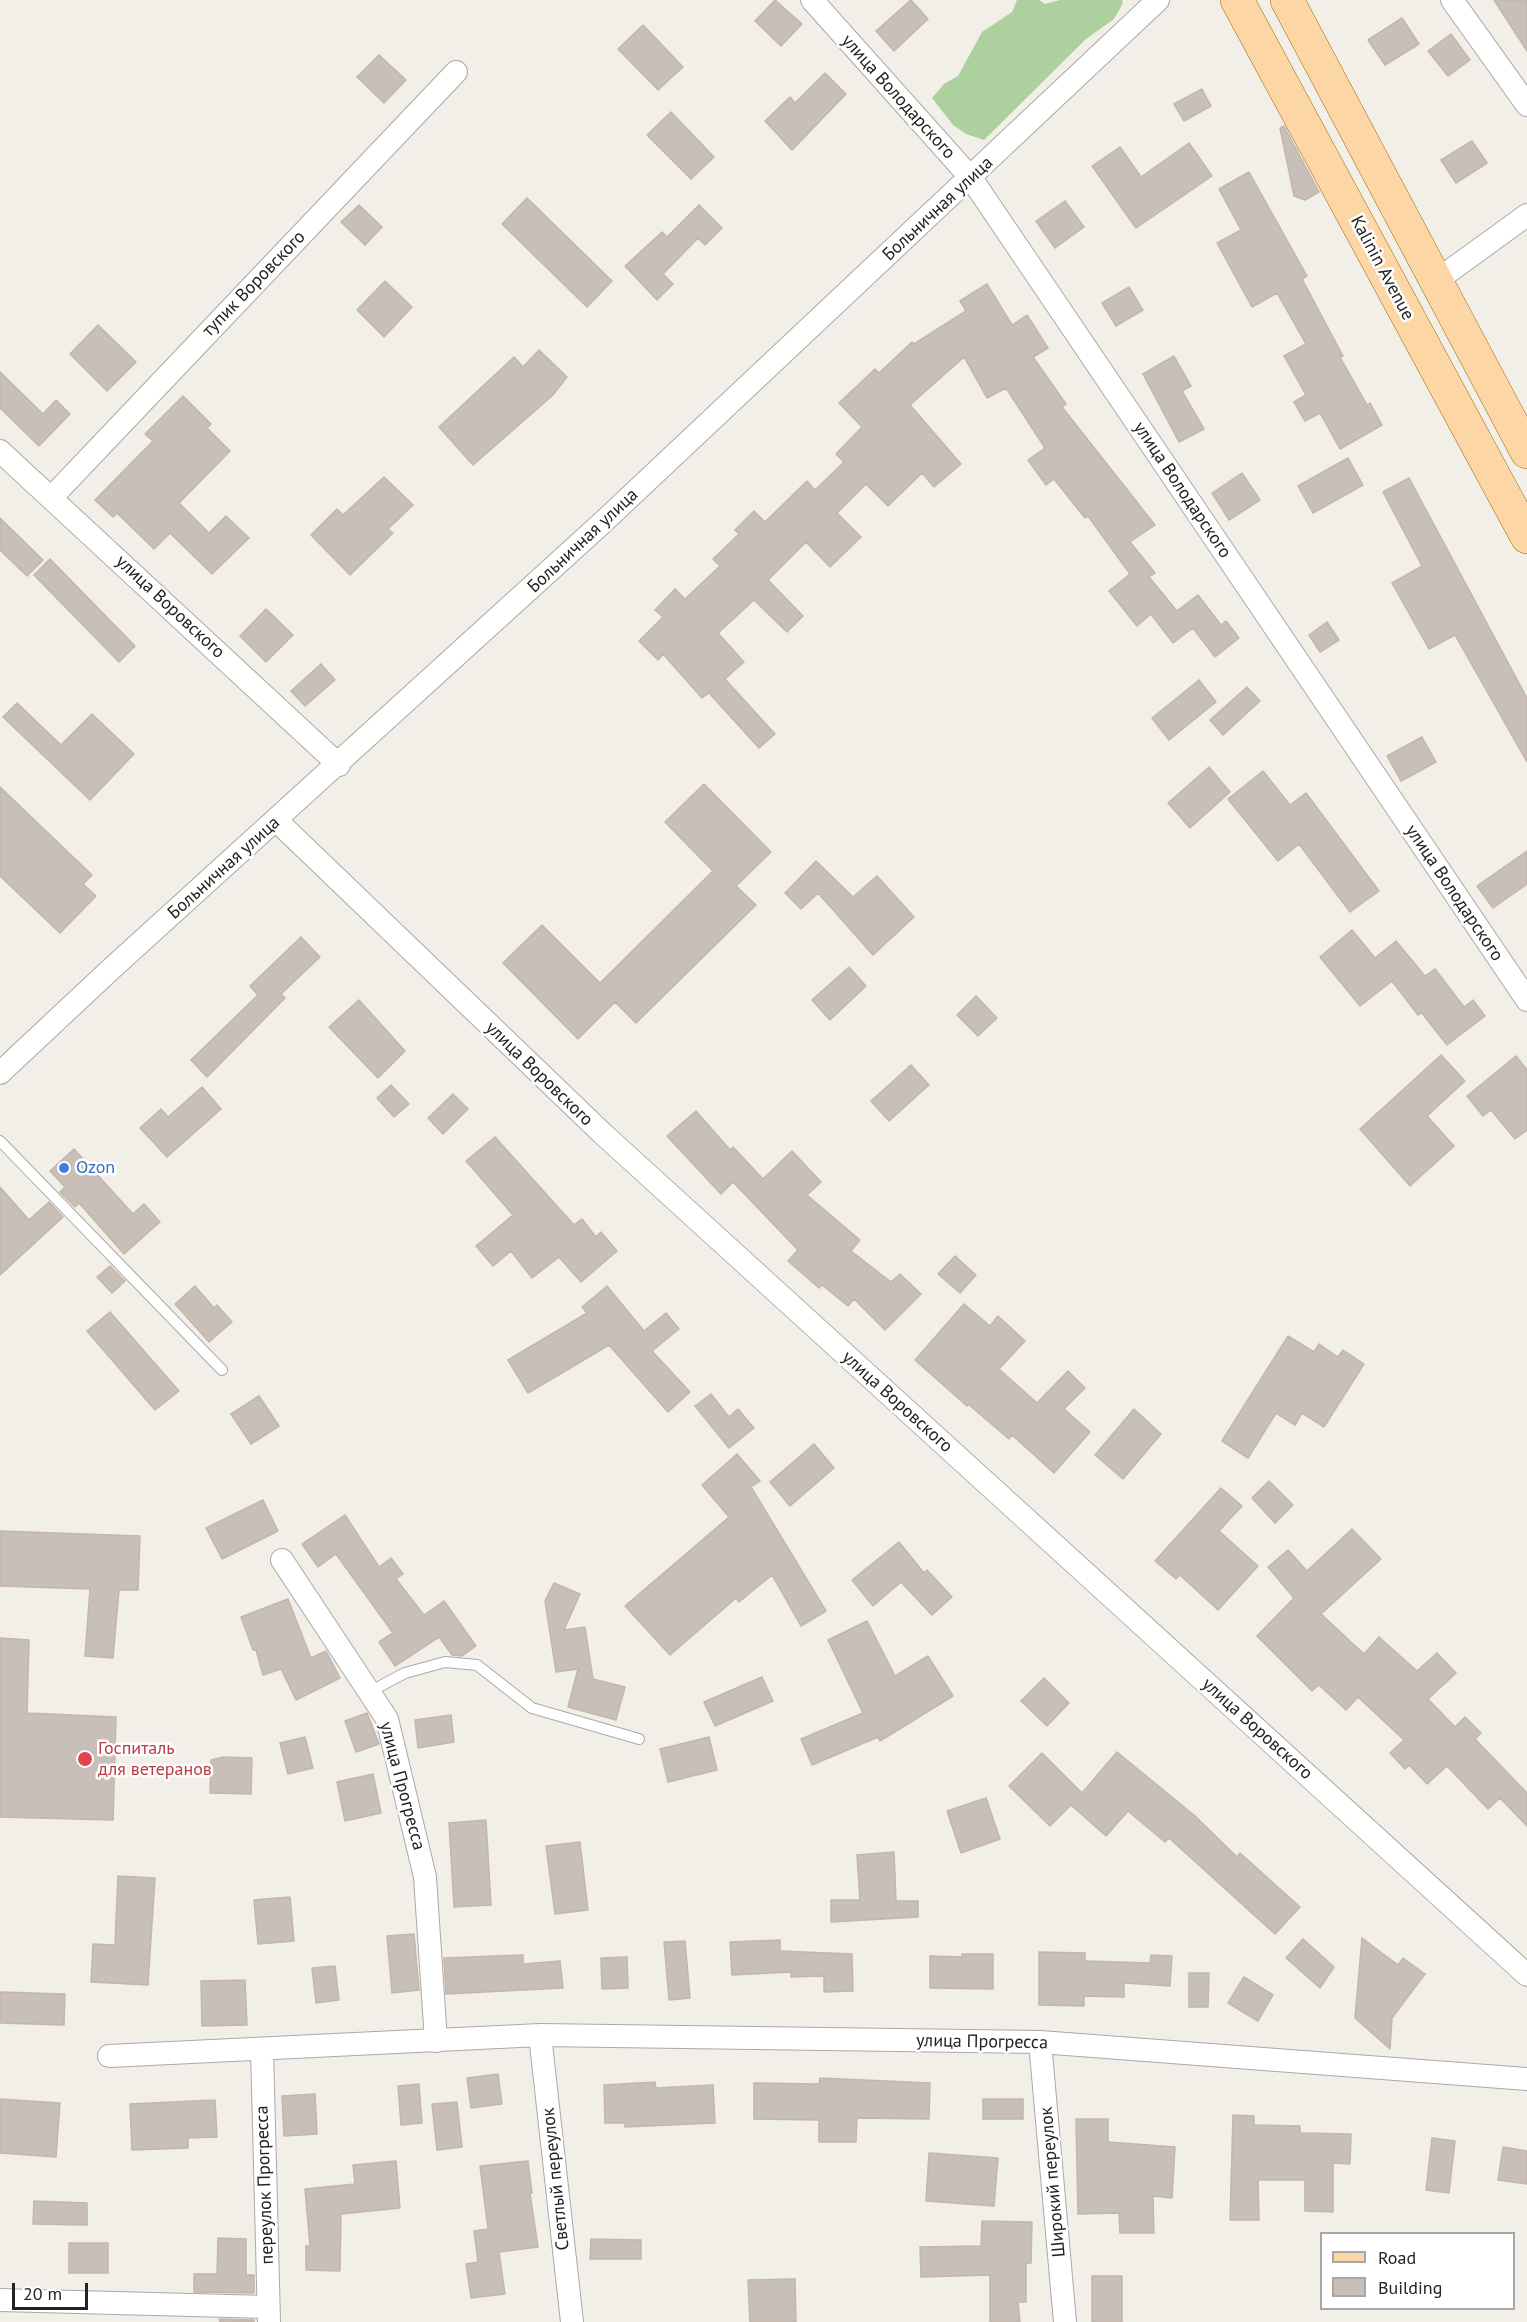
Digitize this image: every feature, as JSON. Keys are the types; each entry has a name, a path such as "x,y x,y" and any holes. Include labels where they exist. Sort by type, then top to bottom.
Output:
{"main road":[{"name":"Kalinin Avenue","path":"1237,0 1527,537"},
{"path":"1287,0 1527,452"}],"street":[{"name":"улица Володарского","path":"812,0 971,178 1527,1000"},
{"name":"Больничная улица","path":"0,1073 110,970 339,765 602,523 1158,0"},
{"path":"1452,0 1527,105"},
{"name":"тупик Воровского","path":"52,497 456,72"},
{"path":"1436,281 1527,215"},
{"name":"улица Воровского","path":"0,451 339,765"},
{"name":"улица Воровского","path":"277,821 602,1133 1527,1974"},
{"name":"улица Прогресса","path":"282,1560 387,1719 425,1877 436,2041"},
{"name":"улица Прогресса","path":"109,2056 540,2036 1040,2042 1527,2079"},
{"name":"Светлый переулок","path":"540,2036 572,2322"},
{"name":"Широкий переулок","path":"1040,2042 1065,2322"},
{"name":"переулок Прогресса","path":"262,2049 268,2315"},
{"path":"0,2300 268,2315"}],"lane":[{"path":"0,1141 222,1370"},
{"path":"369,1692 405,1673 445,1662 477,1665 532,1708 639,1739"}],"green space":[{"path":"1017,0 1039,0 1045,4 1060,0 1122,0 1123,3 1114,19 1086,39 984,140 966,134 953,125 932,98 944,84 958,76 982,32 1012,12"}],"building":[{"path":"775,0 802,24 781,46 755,21"},
{"path":"911,0 928,19 894,51 876,31"},
{"path":"1494,0 1527,0 1527,51"},
{"path":"1402,18 1419,44 1385,65 1368,40"},
{"path":"643,25 683,67 658,90 618,49"},
{"path":"1451,34 1470,60 1448,76 1428,51"},
{"path":"379,55 406,80 384,103 357,77"},
{"path":"825,73 846,94 792,150 765,121 790,97 795,103"},
{"path":"1202,89 1211,106 1184,121 1174,104"},
{"path":"671,112 714,157 691,179 647,135"},
{"path":"1284,126 1319,192 1305,200 1294,196 1280,128"},
{"path":"1472,141 1487,163 1456,183 1441,160"},
{"path":"1189,143 1212,176 1136,228 1092,166 1120,147 1141,177"},
{"path":"1249,172 1307,276 1302,279 1343,356 1340,357 1367,405 1370,403 1382,425 1340,449 1320,413 1305,421 1294,402 1306,395 1284,356 1306,344 1277,293 1252,307 1217,243 1241,230 1219,189"},
{"path":"527,198 612,281 587,307 502,224"},
{"path":"1065,201 1084,227 1055,248 1036,221"},
{"path":"359,205 382,227 365,245 341,222"},
{"path":"699,205 722,228 705,245 698,238 663,274 673,284 657,300 625,266 662,232 667,237"},
{"path":"385,281 412,307 384,337 357,310"},
{"path":"987,284 1012,325 1027,315 1048,348 1033,357 1066,404 1062,407 1155,525 1130,542 1155,573 1149,577 1177,611 1198,595 1221,625 1226,621 1239,638 1215,657 1193,628 1173,643 1151,614 1137,626 1109,591 1130,574 1088,516 1085,518 1054,479 1046,485 1028,460 1045,448 1006,388 987,398 964,357 910,405 961,464 934,487 922,473 888,506 866,484 837,513 861,537 830,567 806,542 768,580 803,616 787,632 754,600 718,633 744,662 725,679 775,734 759,748 709,693 702,698 663,654 658,660 639,641 663,617 655,610 675,589 685,599 720,566 713,559 739,534 735,530 754,511 765,522 807,481 815,490 844,462 836,454 862,427 839,403 875,369 879,373 912,342 914,344 966,311 960,301"},
{"path":"1129,287 1143,310 1116,326 1102,303"},
{"path":"98,325 136,362 107,391 70,354"},
{"path":"539,350 567,377 552,396 473,465 439,427 514,357 523,367"},
{"path":"1174,356 1191,386 1182,391 1204,429 1179,442 1143,374"},
{"path":"0,372 43,414 56,400 70,414 39,446 0,408"},
{"path":"183,396 211,424 207,428 230,451 179,503 209,533 226,516 249,538 212,574 170,533 154,549 117,513 113,517 95,500 153,441 145,434"},
{"path":"1348,458 1363,485 1313,513 1298,486"},
{"path":"1242,473 1260,500 1229,520 1212,493"},
{"path":"384,477 413,505 388,529 393,533 350,575 311,535 337,509 343,515"},
{"path":"1409,478 1527,698 1527,762 1455,635 1429,649 1392,583 1422,566 1383,492"},
{"path":"0,518 43,560 27,576 0,550"},
{"path":"50,559 135,646 119,662 34,575"},
{"path":"266,609 293,635 266,662 240,636"},
{"path":"1327,622 1339,640 1320,652 1309,635"},
{"path":"321,664 335,680 305,706 291,691"},
{"path":"1199,680 1216,702 1169,740 1152,718"},
{"path":"1247,687 1260,701 1223,735 1210,720"},
{"path":"17,703 61,745 92,714 134,754 90,800 3,717"},
{"path":"1422,737 1436,762 1401,781 1387,756"},
{"path":"1209,767 1230,792 1190,828 1168,803"},
{"path":"1263,771 1290,805 1306,793 1379,891 1350,912 1299,844 1278,861 1228,799"},
{"path":"704,784 771,852 736,886 756,905 636,1023 615,1002 578,1039 503,963 542,925 600,983 713,871 665,822"},
{"path":"0,787 92,875 83,884 96,896 60,933 0,876"},
{"path":"1527,851 1527,884 1493,908 1477,886"},
{"path":"816,861 853,897 877,876 914,917 873,955 818,893 801,909 785,893"},
{"path":"1352,930 1375,958 1396,941 1425,976 1435,969 1464,1007 1473,1000 1485,1016 1447,1045 1421,1012 1418,1015 1392,981 1360,1006 1320,957"},
{"path":"301,937 320,957 281,994 285,998 207,1077 191,1060 258,995 250,986"},
{"path":"849,967 866,986 830,1020 812,1000"},
{"path":"976,996 997,1018 978,1036 957,1015"},
{"path":"359,1000 405,1051 378,1078 329,1027"},
{"path":"1441,1055 1465,1081 1427,1116 1454,1146 1410,1186 1360,1129"},
{"path":"1516,1056 1527,1070 1527,1130 1515,1139 1491,1110 1483,1116 1467,1096"},
{"path":"911,1065 929,1085 889,1121 871,1101"},
{"path":"391,1085 409,1104 394,1117 377,1098"},
{"path":"202,1087 221,1109 167,1157 140,1128 161,1109 168,1117"},
{"path":"453,1094 468,1109 443,1134 428,1118"},
{"path":"696,1111 730,1150 733,1147 763,1179 792,1151 821,1182 807,1195 860,1240 851,1251 891,1282 900,1274 921,1294 885,1330 854,1299 848,1306 822,1285 819,1288 788,1261 798,1250 733,1182 721,1194 667,1136"},
{"path":"495,1137 574,1225 582,1219 596,1237 601,1232 617,1251 581,1282 559,1257 532,1278 511,1251 493,1266 476,1246 513,1215 466,1161"},
{"path":"74,1149 133,1214 144,1204 160,1222 124,1254 79,1203 75,1207 60,1192 65,1187 50,1171"},
{"path":"0,1187 29,1220 49,1202 63,1217 0,1275"},
{"path":"955,1256 976,1275 960,1293 938,1274"},
{"path":"110,1266 125,1281 112,1293 97,1277"},
{"path":"195,1286 214,1308 217,1305 232,1322 209,1342 175,1304"},
{"path":"607,1286 644,1331 666,1313 679,1329 652,1351 690,1392 668,1412 609,1345 528,1393 508,1360 587,1313 582,1307"},
{"path":"964,1304 990,1326 998,1316 1025,1341 999,1369 1037,1403 1068,1371 1085,1388 1064,1409 1090,1432 1054,1473 1012,1435 1009,1439 915,1360"},
{"path":"110,1312 179,1391 155,1410 87,1331"},
{"path":"1288,1336 1314,1352 1319,1344 1338,1357 1343,1350 1364,1364 1324,1427 1302,1413 1295,1425 1276,1413 1248,1458 1222,1441"},
{"path":"711,1394 729,1417 738,1409 754,1428 729,1448 695,1406"},
{"path":"259,1396 279,1426 251,1444 231,1414"},
{"path":"1134,1409 1161,1434 1123,1479 1095,1455"},
{"path":"814,1444 834,1468 790,1506 770,1482"},
{"path":"737,1454 760,1481 751,1487 826,1611 801,1626 772,1575 739,1602 736,1598 670,1655 625,1606 729,1517 702,1485"},
{"path":"1269,1481 1293,1505 1275,1523 1252,1498"},
{"path":"1221,1488 1242,1506 1219,1531 1258,1566 1218,1610 1180,1575 1176,1579 1155,1561"},
{"path":"263,1500 278,1531 222,1559 206,1528"},
{"path":"345,1515 379,1567 391,1558 403,1574 396,1579 424,1615 444,1601 476,1646 462,1656 452,1655 439,1637 395,1666 379,1642 393,1633 336,1554 318,1567 302,1544"},
{"path":"1352,1529 1381,1559 1321,1614 1364,1654 1379,1637 1417,1671 1437,1653 1456,1673 1428,1699 1455,1727 1465,1717 1481,1733 1475,1739 1527,1793 1527,1826 1500,1798 1488,1809 1447,1766 1427,1784 1409,1765 1405,1769 1390,1753 1404,1740 1358,1697 1346,1710 1319,1685 1312,1691 1257,1636 1294,1598 1268,1567 1288,1550 1307,1571"},
{"path":"0,1531 140,1536 138,1590 119,1590 113,1658 85,1656 90,1589 0,1586"},
{"path":"899,1542 924,1573 927,1570 952,1597 932,1615 901,1582 873,1606 852,1580"},
{"path":"554,1583 580,1594 564,1630 585,1627 593,1679 625,1687 616,1720 568,1707 578,1669 556,1672 545,1601"},
{"path":"288,1599 311,1658 326,1651 340,1678 296,1700 281,1669 263,1675 256,1650 253,1650 241,1617"},
{"path":"867,1621 895,1676 928,1656 953,1696 880,1741 878,1737 812,1765 801,1739 863,1713 828,1640"},
{"path":"0,1638 29,1640 27,1713 116,1717 113,1820 0,1817"},
{"path":"762,1677 773,1701 715,1726 704,1702"},
{"path":"1044,1678 1069,1703 1047,1726 1021,1701"},
{"path":"367,1713 379,1744 356,1752 345,1721"},
{"path":"451,1715 454,1742 418,1748 415,1720"},
{"path":"305,1737 313,1768 288,1774 280,1743"},
{"path":"709,1737 717,1770 668,1782 660,1749"},
{"path":"1117,1752 1195,1816 1237,1857 1240,1853 1300,1907 1275,1934 1169,1838 1165,1842 1128,1811 1106,1836 1071,1805 1050,1826 1009,1786 1042,1753 1082,1793"},
{"path":"224,1757 252,1758 251,1794 210,1793 211,1760"},
{"path":"373,1774 381,1813 345,1821 337,1782"},
{"path":"986,1798 1000,1839 961,1853 947,1811"},
{"path":"486,1820 491,1905 454,1907 449,1823"},
{"path":"580,1842 588,1910 555,1914 546,1846"},
{"path":"894,1852 896,1901 918,1901 918,1917 831,1922 831,1900 860,1900 857,1855"},
{"path":"118,1876 155,1878 148,1985 91,1982 93,1944 115,1945"},
{"path":"290,1897 294,1941 258,1944 254,1900"},
{"path":"414,1934 419,1990 392,1993 387,1936"},
{"path":"1362,1938 1398,1965 1403,1958 1425,1974 1392,2018 1390,2049 1355,2018"},
{"path":"1303,1939 1334,1967 1320,1988 1286,1958"},
{"path":"780,1940 780,1951 852,1954 853,1991 824,1992 824,1976 791,1977 791,1972 732,1975 730,1942"},
{"path":"685,1941 690,1998 669,2000 664,1942"},
{"path":"1039,1952 1085,1953 1085,1961 1150,1963 1151,1955 1172,1956 1170,1986 1124,1983 1124,1997 1084,1996 1084,2006 1039,2005"},
{"path":"962,1954 993,1954 993,1989 930,1988 930,1956 962,1957"},
{"path":"523,1955 523,1964 560,1961 563,1988 446,1994 444,1958"},
{"path":"627,1957 628,1988 602,1989 601,1958"},
{"path":"335,1966 339,2000 316,2003 312,1968"},
{"path":"1189,1973 1209,1973 1208,2007 1189,2007"},
{"path":"1244,1977 1273,1995 1258,2021 1228,2003"},
{"path":"245,1980 247,2025 202,2026 201,1981"},
{"path":"0,1992 65,1994 64,2025 0,2023"},
{"path":"498,2074 502,2104 471,2108 467,2078"},
{"path":"820,2078 930,2083 929,2119 857,2118 856,2142 819,2142 819,2120 754,2119 754,2083 819,2084"},
{"path":"655,2082 656,2088 713,2085 715,2123 625,2127 625,2123 605,2123 604,2085"},
{"path":"419,2084 422,2123 401,2125 398,2086"},
{"path":"315,2094 317,2134 284,2136 282,2096"},
{"path":"0,2099 60,2103 56,2157 0,2153"},
{"path":"983,2099 1023,2099 1023,2119 983,2119"},
{"path":"215,2100 217,2137 188,2138 188,2148 132,2150 130,2104"},
{"path":"457,2102 462,2147 437,2150 432,2104"},
{"path":"1233,2115 1254,2116 1254,2125 1300,2126 1300,2133 1351,2134 1350,2164 1333,2163 1333,2212 1305,2211 1305,2180 1258,2180 1259,2220 1230,2220"},
{"path":"1076,2119 1108,2119 1108,2142 1175,2147 1172,2198 1153,2196 1154,2233 1120,2233 1119,2213 1078,2214"},
{"path":"1432,2138 1455,2141 1449,2193 1426,2190"},
{"path":"1503,2147 1527,2151 1527,2184 1498,2180"},
{"path":"929,2153 998,2158 994,2206 926,2201"},
{"path":"396,2161 400,2208 341,2214 340,2271 306,2270 306,2246 310,2246 305,2189 355,2184 353,2165"},
{"path":"528,2161 538,2247 499,2252 505,2294 471,2298 466,2264 478,2262 474,2231 488,2229 480,2166"},
{"path":"34,2201 87,2203 87,2225 33,2224"},
{"path":"982,2221 1032,2222 1031,2263 1026,2263 1026,2302 1018,2302 1020,2322 990,2322 990,2275 921,2277 920,2247 981,2246"},
{"path":"218,2238 246,2239 246,2275 254,2275 254,2293 194,2292 194,2274 217,2274"},
{"path":"591,2239 641,2240 641,2259 590,2259"},
{"path":"69,2243 108,2243 108,2273 69,2273"},
{"path":"1092,2276 1122,2276 1122,2322 1092,2322"},
{"path":"795,2279 796,2322 750,2322 748,2280"},
{"path":"219,2319 254,2320 254,2322 220,2322"}],"place":[{"name":"Ozon","path":"64,1168"},
{"name":"Госпиталь для ветеранов","path":"85,1759"}]}
